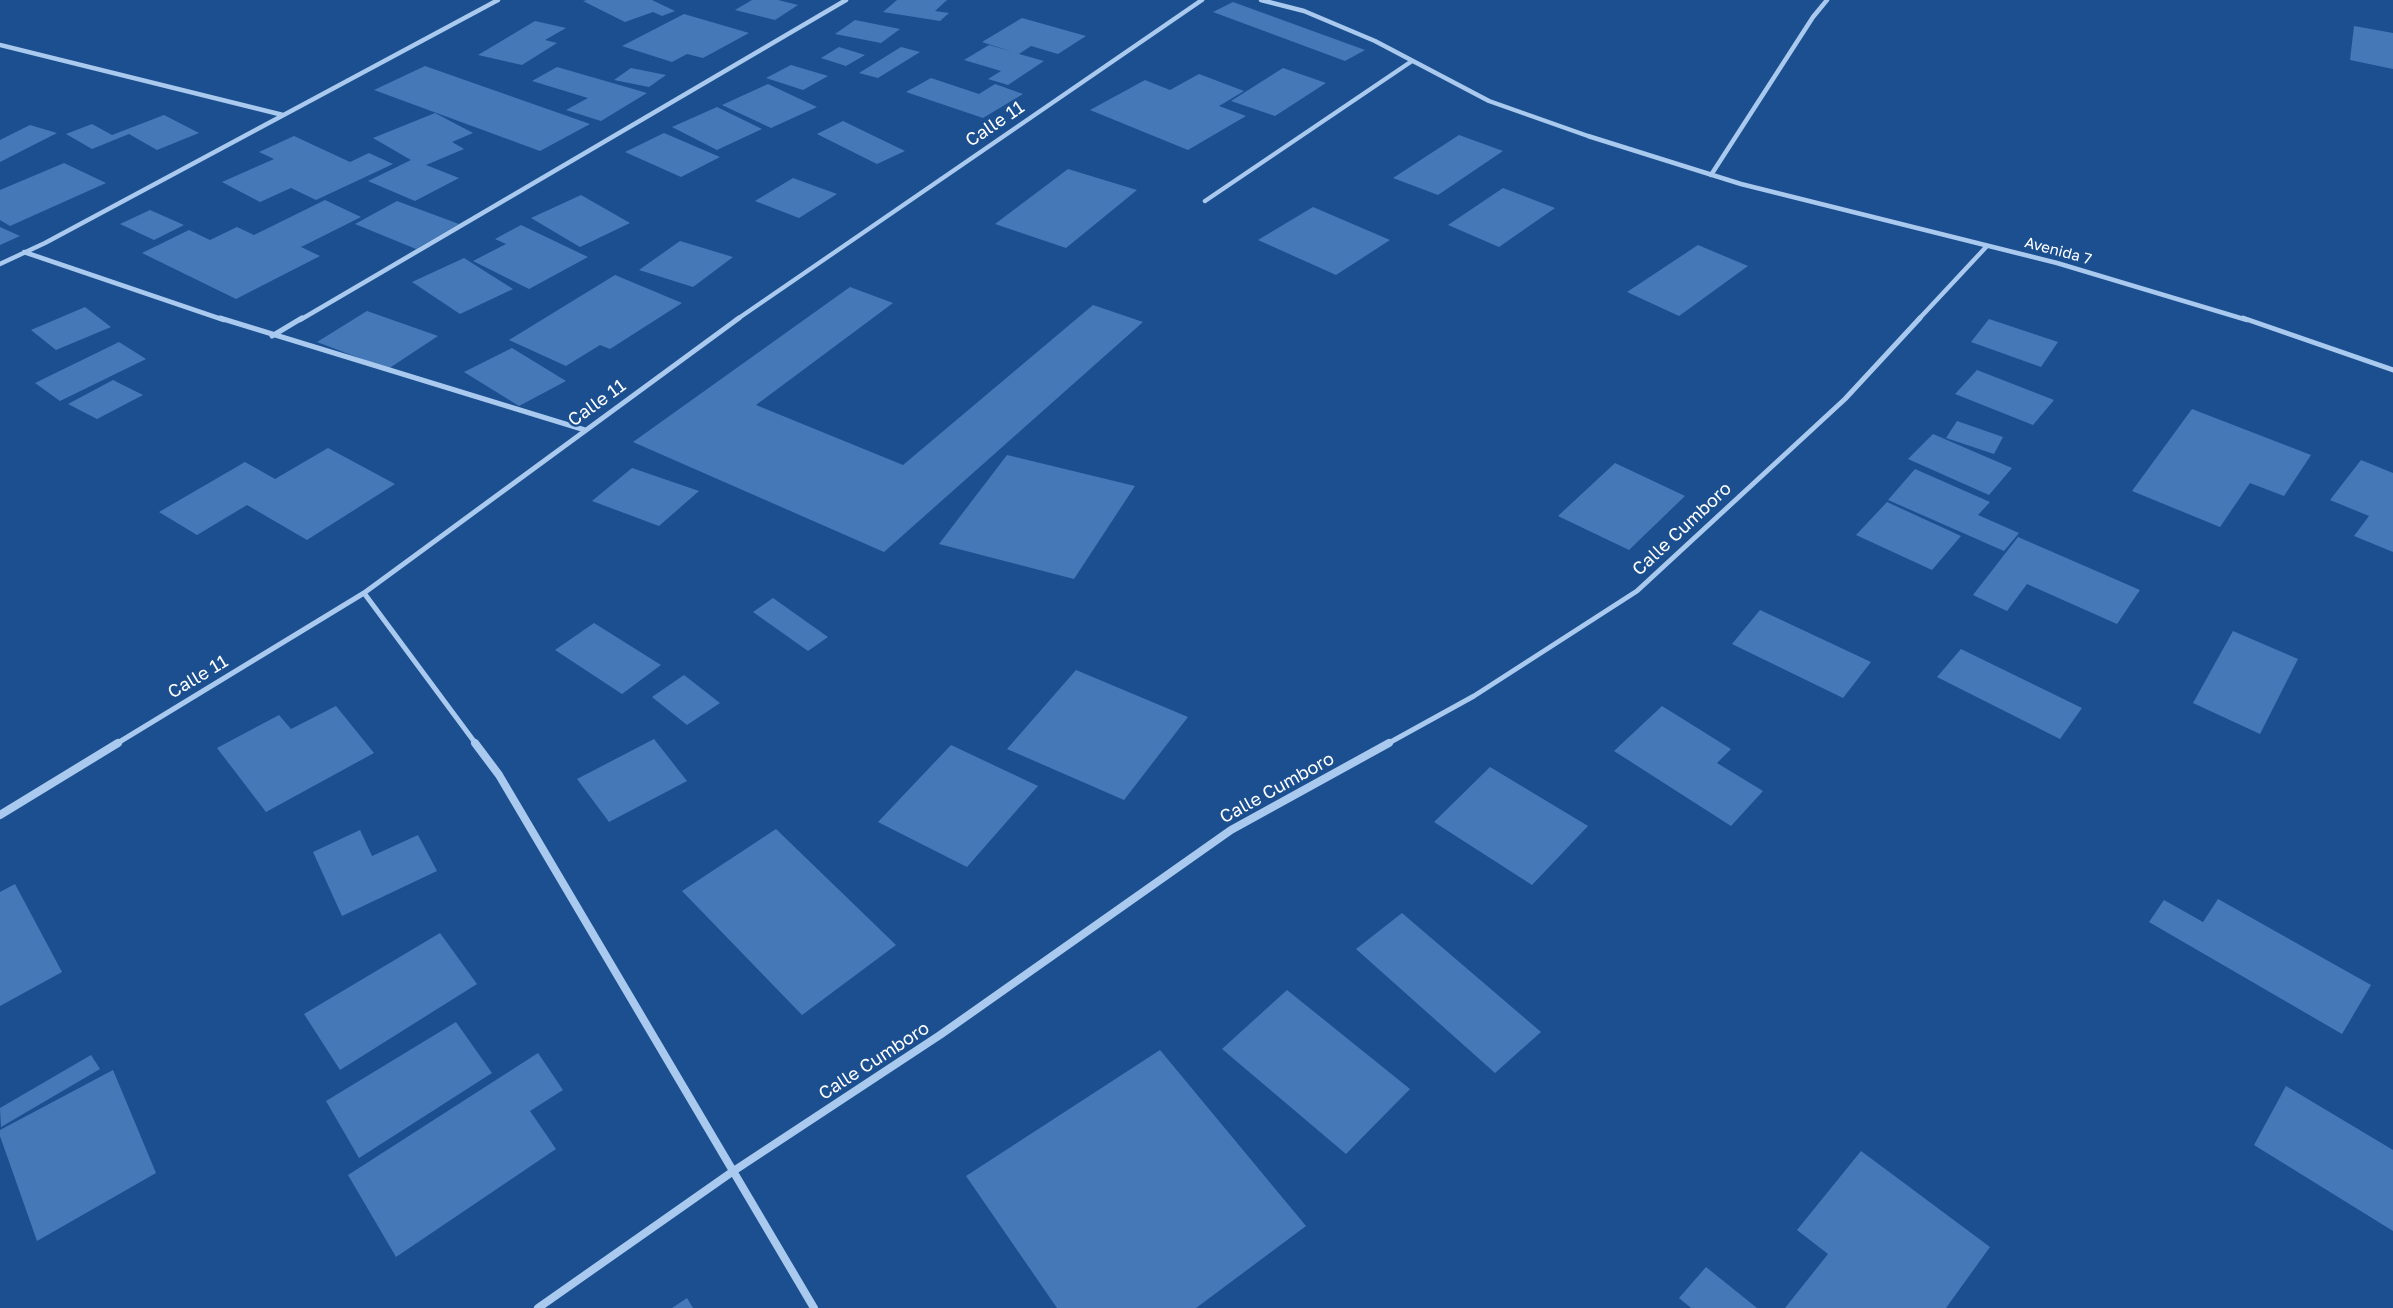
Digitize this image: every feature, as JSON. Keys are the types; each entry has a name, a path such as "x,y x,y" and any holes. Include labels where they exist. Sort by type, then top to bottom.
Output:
{"street":[{"path":"0,264 498,0"},
{"path":"272,336 846,0"},
{"name":"Calle 11","path":"0,815 364,593 707,340 1202,0"},
{"name":"Avenida 7","path":"1261,0 1305,11 1375,40 1489,101 1588,136 1711,175 2057,263 2213,308 2393,370"},
{"path":"1711,175 1813,17 1827,0"},
{"path":"0,45 284,115"},
{"path":"1205,201 1412,61"},
{"name":"Calle Cumboro","path":"538,1308 732,1172 940,1035 1231,830 1474,696 1637,591 1845,399 1987,246"},
{"path":"24,252 272,336 585,430"},
{"path":"364,593 499,775 814,1308"}],"building":[{"path":"652,0 675,11 662,16 653,12 625,22 583,1"},
{"path":"752,0 778,0 798,5 775,20 735,10"},
{"path":"897,0 947,0 935,11 949,13 940,21 883,12"},
{"path":"1233,2 1365,50 1345,61 1213,12"},
{"path":"684,14 749,33 703,58 687,54 672,62 622,46"},
{"path":"1022,18 1086,36 1058,54 1031,46 1019,54 1044,61 1008,85 988,79 1001,71 964,60 989,45 1013,52 982,42"},
{"path":"855,20 900,29 881,43 835,34"},
{"path":"535,21 566,28 545,40 557,43 522,65 478,55"},
{"path":"2354,26 2393,33 2393,69 2350,60"},
{"path":"839,47 865,55 846,66 821,58"},
{"path":"901,47 920,52 878,78 859,73"},
{"path":"791,65 828,76 803,90 766,78"},
{"path":"425,66 590,124 540,151 374,90"},
{"path":"557,67 647,93 601,121 566,110 588,98 532,81"},
{"path":"631,68 666,75 649,87 614,80"},
{"path":"1283,68 1326,83 1275,116 1231,101"},
{"path":"1199,74 1244,91 1219,106 1246,116 1188,150 1090,110 1145,80 1170,90"},
{"path":"931,78 979,94 995,84 1023,94 983,118 906,92"},
{"path":"768,84 817,107 771,128 722,105"},
{"path":"717,107 762,129 717,150 672,127"},
{"path":"435,113 473,133 452,142 464,149 426,165 459,178 415,201 368,181 411,160 373,138"},
{"path":"164,115 199,133 157,150 129,134 92,149 66,134 92,124 112,135"},
{"path":"843,121 905,151 877,164 817,134"},
{"path":"30,125 57,133 0,162 0,140"},
{"path":"664,133 720,157 681,177 625,152"},
{"path":"1459,135 1503,151 1438,195 1393,178"},
{"path":"294,136 350,162 369,153 393,164 316,200 291,188 260,202 222,182 274,159 259,152"},
{"path":"64,163 106,183 10,226 0,220 0,190"},
{"path":"1068,169 1137,190 1066,248 995,224"},
{"path":"793,178 837,194 799,218 755,201"},
{"path":"1503,188 1555,208 1499,247 1448,225"},
{"path":"581,195 630,223 580,247 531,218"},
{"path":"325,200 361,217 301,247 320,256 236,299 142,253 189,230 210,240 237,227 254,235"},
{"path":"397,201 459,224 416,249 355,224"},
{"path":"1313,207 1390,240 1336,275 1258,240"},
{"path":"150,210 184,225 154,240 120,224"},
{"path":"521,225 588,257 529,289 473,261 506,244 495,239"},
{"path":"0,227 20,236 0,245"},
{"path":"680,241 733,257 693,287 639,270"},
{"path":"1698,245 1748,266 1679,316 1627,292"},
{"path":"464,258 513,289 460,314 412,282"},
{"path":"615,275 682,303 610,349 600,345 566,366 509,340"},
{"path":"850,287 893,303 756,405 903,465 1093,305 1143,322 884,552 633,442"},
{"path":"85,307 111,327 56,350 31,330"},
{"path":"367,311 438,336 388,369 317,342"},
{"path":"1989,319 2058,342 2041,367 1971,342"},
{"path":"119,342 146,359 60,401 35,383"},
{"path":"512,348 566,381 519,406 464,372"},
{"path":"1977,370 2054,400 2033,425 1955,394"},
{"path":"113,380 143,395 97,419 68,404"},
{"path":"2192,409 2311,455 2284,496 2250,483 2220,527 2132,491"},
{"path":"1957,421 2003,437 1994,454 1946,438"},
{"path":"1933,434 2012,468 1989,495 1908,459"},
{"path":"328,448 395,484 307,540 247,505 197,535 159,512 245,462 275,479"},
{"path":"1007,455 1135,486 1074,579 939,544"},
{"path":"2361,460 2393,473 2393,552 2354,536 2369,516 2330,500"},
{"path":"1615,463 1685,496 1629,550 1558,516"},
{"path":"632,468 699,491 659,526 592,501"},
{"path":"1915,469 1990,502 1978,515 2019,533 2004,551 1888,500"},
{"path":"1887,502 1961,536 1932,570 1856,535"},
{"path":"2018,537 2140,590 2117,624 2027,584 2007,611 1973,595"},
{"path":"773,598 828,637 808,651 753,612"},
{"path":"1760,610 1871,662 1843,698 1732,644"},
{"path":"594,623 661,665 622,694 555,650"},
{"path":"2233,631 2298,659 2260,734 2193,703"},
{"path":"1961,649 2082,708 2060,739 1937,677"},
{"path":"1076,670 1188,717 1124,800 1007,749"},
{"path":"684,675 720,703 687,725 652,697"},
{"path":"336,706 374,753 266,812 217,748 279,715 291,729"},
{"path":"1662,706 1731,749 1717,763 1763,791 1731,826 1614,751"},
{"path":"654,739 687,781 609,822 577,779"},
{"path":"951,745 1038,786 967,867 878,822"},
{"path":"1490,767 1588,826 1532,885 1434,822"},
{"path":"776,829 896,945 802,1015 682,891"},
{"path":"360,830 372,856 418,835 437,871 342,916 313,852"},
{"path":"15,884 62,972 0,1006 0,892"},
{"path":"2218,899 2371,985 2342,1034 2149,922 2164,900 2203,922"},
{"path":"1402,913 1541,1032 1495,1073 1356,949"},
{"path":"440,933 477,984 340,1070 304,1014"},
{"path":"1287,990 1410,1089 1346,1154 1222,1049"},
{"path":"456,1022 492,1073 359,1158 326,1101"},
{"path":"1160,1050 1306,1226 1196,1308 1057,1308 966,1176"},
{"path":"538,1053 563,1090 530,1111 556,1149 396,1257 348,1175"},
{"path":"91,1055 100,1069 1,1127 0,1108"},
{"path":"113,1070 156,1173 37,1241 0,1136 0,1130"},
{"path":"2286,1086 2393,1150 2393,1231 2254,1145"},
{"path":"1861,1151 1990,1247 1946,1308 1785,1308 1828,1254 1797,1230"},
{"path":"1706,1267 1757,1308 1691,1308 1679,1298"},
{"path":"687,1298 693,1308 672,1308"}]}
